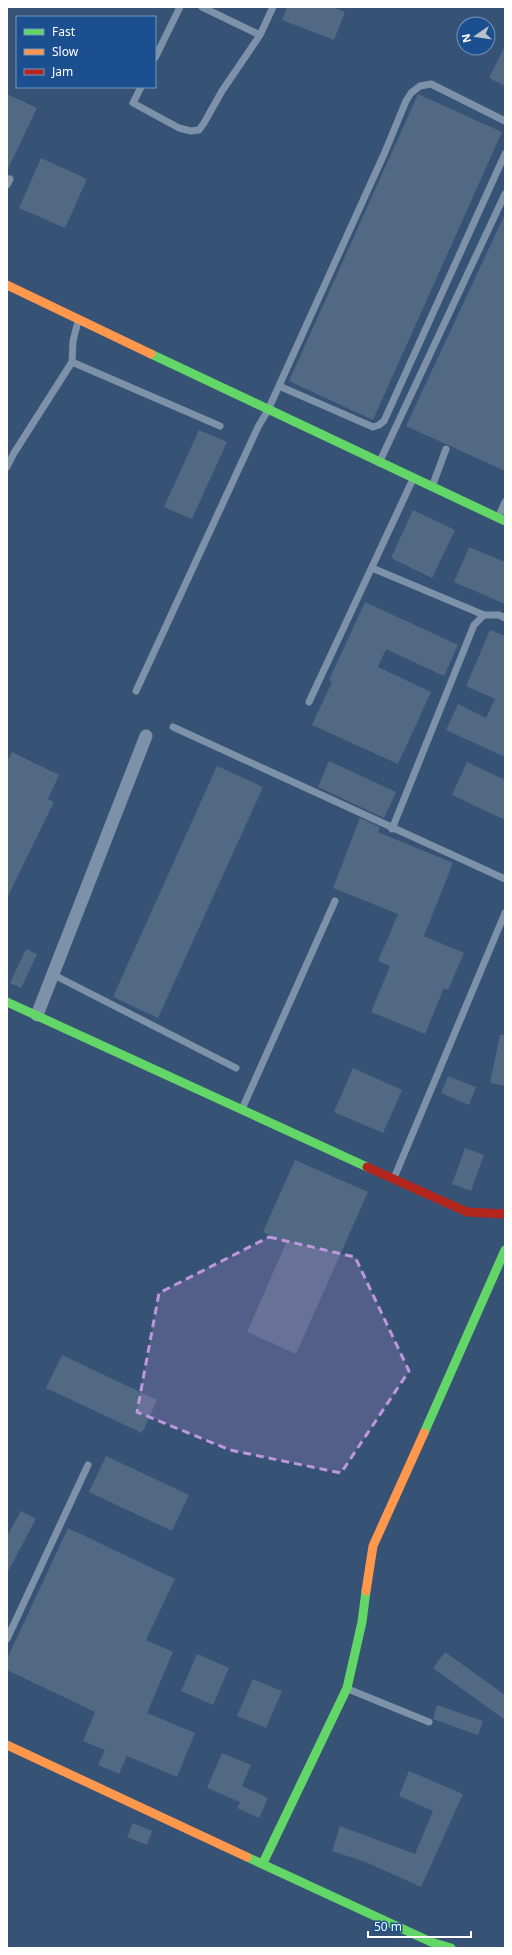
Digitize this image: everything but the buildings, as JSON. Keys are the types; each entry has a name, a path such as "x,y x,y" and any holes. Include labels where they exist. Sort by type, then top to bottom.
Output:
{"street":[{"path":"7,285 501,520"},
{"path":"37,1015 54,975 146,736"},
{"path":"7,1002 242,1109 393,1180 467,1212 505,1214"},
{"path":"263,1863 347,1688 362,1622 373,1546 505,1250"},
{"path":"7,1744 431,1942 451,1948"}],"lane":[{"path":"156,56 180,7"},
{"path":"202,7 260,35"},
{"path":"141,88 133,104 179,128 191,131 199,130 222,91 260,35 273,7"},
{"path":"136,691 258,427 268,410 411,93 420,86 430,84 505,120"},
{"path":"279,386 373,427 380,425 384,421 505,154"},
{"path":"379,463 505,194"},
{"path":"7,467 14,453 72,362 73,342 79,319"},
{"path":"72,362 220,426"},
{"path":"432,487 446,449"},
{"path":"309,702 413,479"},
{"path":"501,520 505,502"},
{"path":"372,568 484,615 499,615 505,618"},
{"path":"392,829 474,625 484,615"},
{"path":"173,727 505,880"},
{"path":"242,1109 335,901"},
{"path":"393,1180 505,913"},
{"path":"54,975 236,1068"},
{"path":"7,1639 88,1465"},
{"path":"347,1688 429,1722"}],"highlighted area":[{"path":"269,1237 355,1257 409,1371 341,1473 230,1450 137,1412 159,1293"}],"traffic: fast":[{"path":"151,354 505,521"},
{"path":"7,1002 367,1167"},
{"path":"424,1433 505,1250"},
{"path":"263,1863 347,1688 362,1622 366,1591"},
{"path":"247,1857 431,1942 451,1948"}],"traffic: slow":[{"path":"7,285 151,354"},
{"path":"366,1591 373,1546 424,1433"},
{"path":"7,1745 247,1857"}],"traffic: jam":[{"path":"367,1167 467,1212 505,1214"}]}
